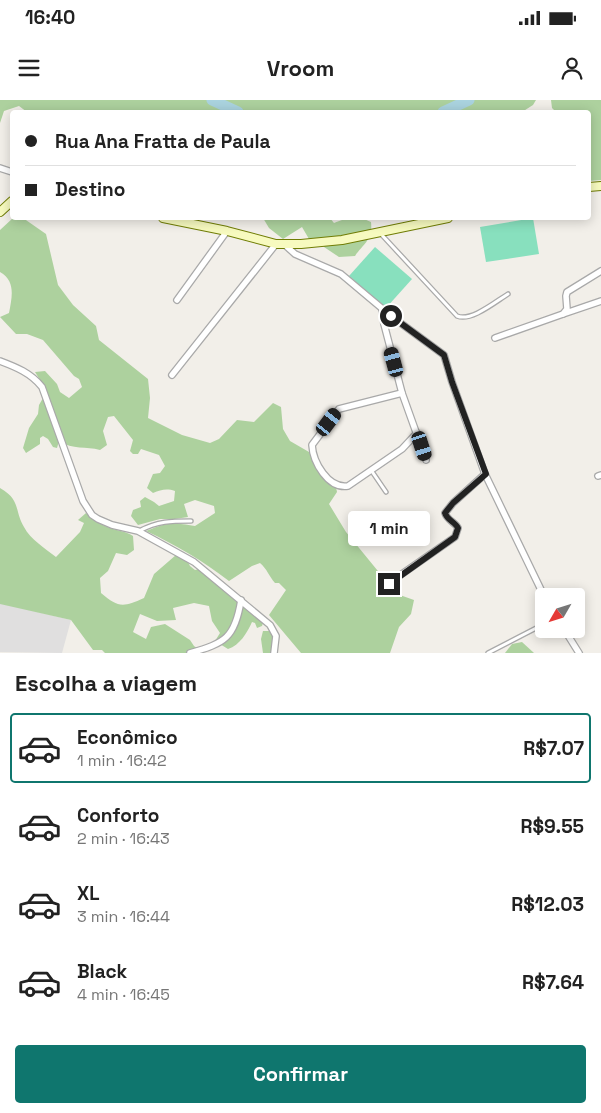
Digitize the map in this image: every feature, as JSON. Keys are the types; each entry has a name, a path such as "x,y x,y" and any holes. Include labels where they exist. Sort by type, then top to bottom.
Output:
{"main road":[{"path":"0,212 10,203"},
{"path":"173,220 280,244 316,244 438,220"}],"street":[{"path":"177,300 227,231"},
{"path":"172,375 280,244 295,254 341,274 382,309 444,355 486,474 540,588"},
{"path":"563,314 567,309 566,296 568,292 601,270"},
{"path":"494,338 601,301"},
{"path":"382,309 402,393 426,460"},
{"path":"386,332 391,316"},
{"path":"0,361 36,378 42,387 83,501 92,515 112,525 138,531 194,562 263,617 274,630 276,636 274,653"},
{"path":"402,393 339,409 312,445 313,456 317,465 336,485 341,487 348,486 402,449 417,433"},
{"path":"389,584 455,537 458,528 445,513 453,503 486,474"},
{"path":"190,653 216,645 230,633 239,615 241,600"},
{"path":"570,638 579,653"}],"lane":[{"path":"380,232 457,316 463,318 471,317 508,294"},
{"path":"371,470 386,492"},
{"path":"138,531 153,524 169,521 192,521"},
{"path":"488,653 535,629"}],"shaded area":[{"path":"0,603 71,620 62,653 0,652"}],"green space":[{"path":"0,100 536,100 533,105 525,110 24,110 19,106 4,111 0,123"},
{"path":"551,100 601,100 601,180 591,181 591,110 554,110"},
{"path":"11,220 26,220 46,234 58,285 73,305 96,326 99,340 148,379 150,398 148,418 182,435 210,443 219,439 237,420 254,422 273,403 281,407 283,429 290,441 309,452 335,482 337,492 329,504 346,532 382,576 380,588 414,600 411,614 399,627 390,653 301,653 269,615 286,590 279,583 275,583 260,563 229,581 189,554 146,531 170,524 195,526 215,513 214,506 195,500 184,504 188,517 160,519 138,525 131,516 133,510 141,507 140,501 145,497 159,506 174,501 175,491 164,490 153,493 147,488 153,474 160,473 165,466 159,455 141,449 138,454 133,454 130,451 133,440 114,416 108,417 103,431 107,445 100,450 69,446 59,441 57,448 53,447 48,439 43,436 40,438 40,444 26,453 23,448 29,428 38,414 39,405 47,391 35,372 45,371 57,384 60,392 69,398 82,387 79,379 74,376 43,340 27,334 16,334 0,317 9,313 12,290 9,280 0,272 0,230"},
{"path":"264,220 332,220 334,223 342,220 366,220 371,222 371,233 355,256 339,257 324,247 321,238 309,239 302,227 283,239 269,228"},
{"path":"521,220 533,220 539,254 486,262 480,227"},
{"path":"375,247 412,279 386,308 349,276"},
{"path":"0,488 7,492 14,501 21,521 30,536 56,557 80,532 84,523 78,520 86,513 103,525 133,536 134,550 127,555 116,553 108,571 100,578 101,593 112,601 125,605 144,598 154,574 176,555 188,562 195,570 200,569 263,623 262,626 257,628 255,623 252,622 240,642 228,649 215,641 220,633 212,621 209,606 194,603 173,608 176,620 157,621 140,614 133,632 146,639 151,627 165,624 190,640 194,646 204,653 105,653 102,650 93,650 71,620 0,604"},
{"path":"263,631 271,631 274,637 271,653 263,653 261,639"},
{"path":"522,642 534,653 505,653 512,644"}],"waterway":[{"path":"212,100 234,110"},
{"path":"447,110 469,100"}],"route":[{"path":"389,584 455,537 458,528 445,513 453,503 486,474 444,355 391,316"}]}
